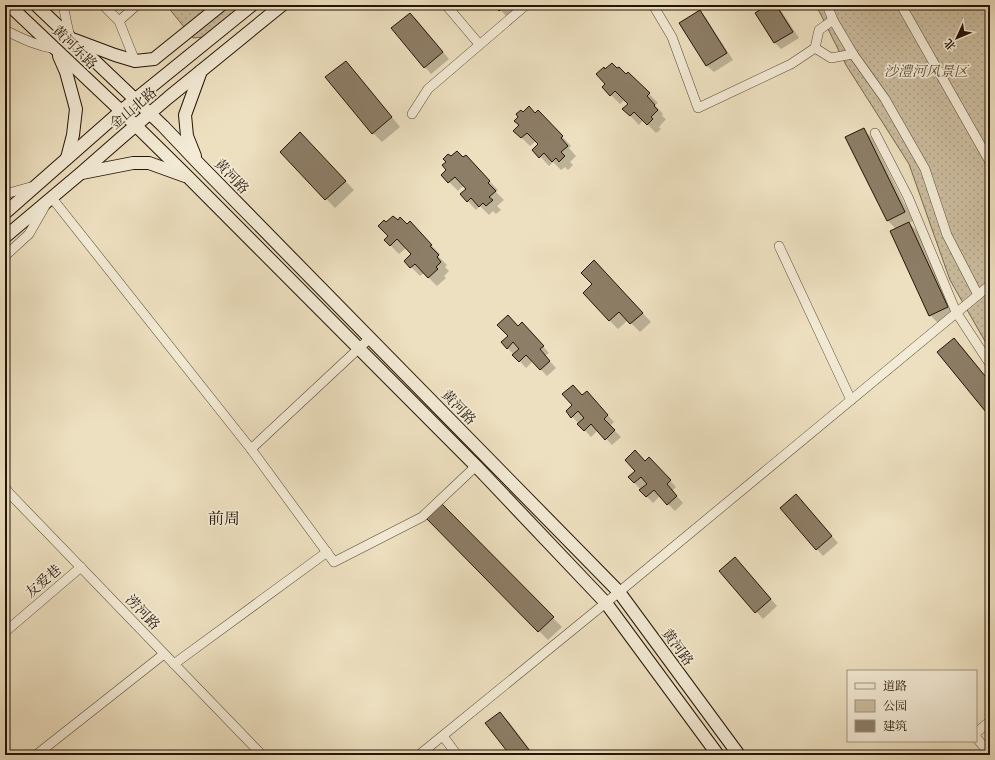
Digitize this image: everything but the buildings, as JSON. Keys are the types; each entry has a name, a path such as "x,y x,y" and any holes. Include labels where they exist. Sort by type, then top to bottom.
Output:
{"main road":[{"name":"黄河东路","path":"9,5 121,111"},
{"name":"黄河东路","path":"36,5 135,100"},
{"path":"70,38 135,62 154,59 221,5"},
{"name":"金山北路","path":"5,213 121,111 252,5"},
{"name":"金山北路","path":"5,236 50,200 150,113 282,5"},
{"path":"56,49 66,72 76,109 73,135 67,158"},
{"path":"199,164 187,136 185,115 201,71"},
{"name":"黄河路","path":"135,100 163,126 619,592 739,755"},
{"name":"黄河路","path":"121,111 360,348 476,466 606,602 718,755"},
{"path":"81,173 133,163 149,163 188,177"}],"street":[{"path":"64,5 70,38"},
{"path":"103,5 119,21 135,62"},
{"path":"119,21 137,5"},
{"path":"446,5 479,44"},
{"path":"412,114 428,89 526,5"},
{"path":"653,5 672,37 698,108 791,64 815,48 819,30 833,20"},
{"path":"827,5 833,20 853,54 885,99 925,169 947,235 978,294"},
{"path":"901,5 990,162"},
{"path":"5,30 19,38 41,46 56,49"},
{"path":"815,48 831,58 853,54"},
{"path":"875,132 908,197 956,312 990,364"},
{"path":"5,194 36,186"},
{"path":"5,256 29,234 50,200 251,449 334,562 422,517 476,466"},
{"path":"779,246 851,400"},
{"path":"419,755 619,592 990,285"},
{"path":"251,449 370,338"},
{"name":"涝河路","path":"5,487 9,493 262,755"},
{"path":"174,664 327,552"},
{"name":"友爱巷","path":"5,632 81,567"},
{"path":"36,755 164,654"},
{"path":"977,732 990,722"},
{"path":"443,736 457,755"},
{"path":"977,738 990,755"}],"green space":[{"path":"244,5 204,37 193,38 167,6"},
{"name":"沙澧河风景区","path":"816,5 990,5 990,350 950,280 909,164 846,65"}],"district":[{"name":"前周","path":"224,518"}]}
